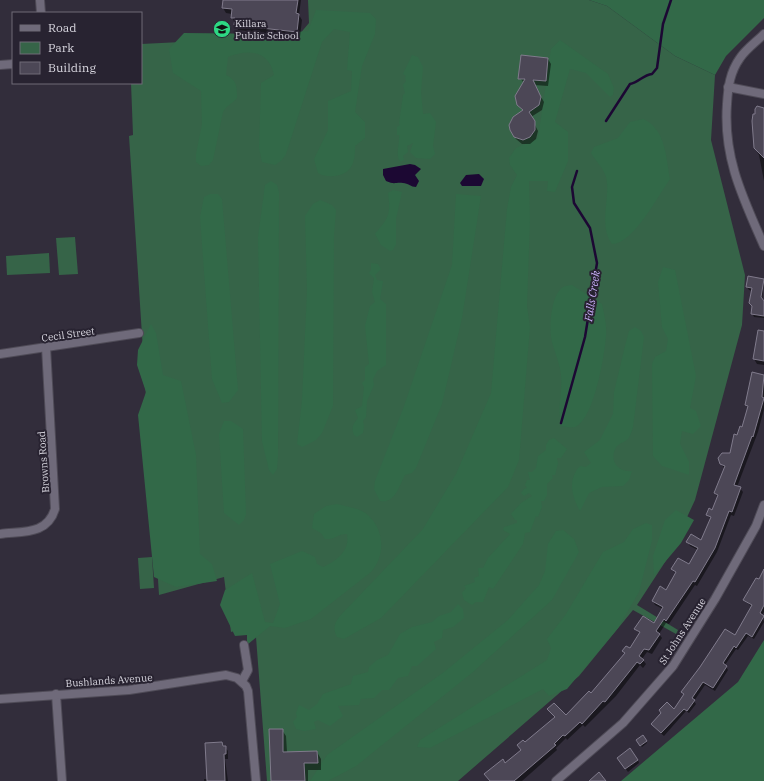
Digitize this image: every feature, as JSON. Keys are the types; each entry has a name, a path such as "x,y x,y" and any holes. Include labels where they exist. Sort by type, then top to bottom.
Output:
{"street":[{"path":"40,0 41,12"},
{"path":"764,34 740,58 733,71 728,87 726,121 728,150 739,190 764,246"},
{"path":"0,65 12,64"},
{"path":"728,87 764,94"},
{"name":"Cecil Street","path":"0,354 140,333"},
{"name":"Browns Road","path":"0,534 37,530 52,518 55,509 46,347"},
{"name":"St Johns Avenue","path":"556,781 622,723 672,666 715,599 756,526 764,505"},
{"path":"244,645 248,674 242,681 248,691 249,698 256,781"},
{"name":"Bushlands Avenue","path":"0,699 129,690 226,675 242,681"},
{"path":"56,694 62,781"}],"green space":[{"path":"308,0 589,0 607,6 675,56 715,75 711,140 745,275 742,325 695,500 669,556 637,605 678,630 676,634 633,610 579,676 458,781 267,781 255,624 231,632 224,577 159,595 129,136 133,135 131,84 142,84 142,44 298,36 309,23"},
{"path":"589,0 764,0 764,18 726,56 715,75 675,56 607,6"},
{"path":"316,10 370,13 376,19 375,34 362,66 355,112 365,122 365,138 355,146 354,160 350,169 337,176 322,175 318,173 314,159 328,130 328,101 351,91 352,71 347,70 350,32 334,29 322,42 286,154 282,160 275,165 262,162 259,148 261,83 274,75 271,67 263,56 257,54 243,53 228,57 226,75 236,84 237,98 223,112 213,160 209,165 201,166 196,162 196,154 202,124 201,91 173,73 169,49 184,33 275,34 308,31"},
{"path":"560,40 608,74 614,88 613,95 610,97 586,73 570,69 555,122 568,132 568,161 555,192 547,191 548,181 529,181 530,220 527,306 530,327 519,460 508,487 381,618 344,639 337,637 335,627 339,617 423,529 456,474 491,393 507,209 511,187 517,175 510,165 509,158 516,148 538,138 551,49"},
{"path":"412,55 418,57 423,67 421,92 423,114 430,113 436,122 433,146 435,154 430,159 416,158 410,152 413,143 407,146 408,152 403,156 404,160 400,162 398,155 399,135 397,135 397,127 400,125 403,95 405,93 403,85 406,81 406,76 403,74"},
{"path":"643,119 651,124 661,137 666,153 670,179 636,228 620,242 612,244 608,236 605,220 607,193 606,177 591,153 594,147 618,138 630,122"},
{"path":"271,181 277,185 279,193 278,456 277,469 273,475 269,470 262,441 258,237 265,185"},
{"path":"393,190 402,192 396,219 396,244 393,250 390,251 381,245 375,234 388,215 388,193"},
{"path":"210,194 218,194 222,199 238,390 229,402 222,403 212,379 200,217 204,197"},
{"path":"456,194 481,196 462,318 442,404 416,468 412,473 405,475 393,497 389,500 380,501 374,489 375,481 403,409 452,265"},
{"path":"320,200 332,205 336,210 334,235 333,406 322,433 316,440 302,447 297,444 302,400 307,291 305,216 313,204"},
{"path":"75,237 78,274 59,275 56,238"},
{"path":"49,253 50,273 7,275 6,256"},
{"path":"371,263 378,264 381,269 375,275 377,280 383,281 380,299 386,304 386,365 377,371 373,379 374,385 367,401 366,417 363,421 363,433 357,437 354,435 353,430 354,424 358,418 355,410 362,406 364,387 362,383 365,380 365,367 369,364 365,326 370,306 375,302 372,292 374,278 369,273 371,270"},
{"path":"663,267 675,270 696,376 690,408 696,411 701,426 693,434 682,431 680,444 689,462 689,475 662,466 653,456 652,364 655,357 666,351 668,339 662,327 658,282"},
{"path":"572,285 602,304 606,331 601,371 593,400 582,422 575,427 562,426 560,420 561,375 551,336 551,321 555,298 563,287"},
{"path":"151,324 156,333 163,375 181,381 196,455 200,554 212,564 217,581 176,587 154,577 138,415 146,392 137,365 138,350"},
{"path":"635,327 641,331 644,337 633,427 628,439 617,446 613,456 618,467 622,470 632,471 629,480 623,486 602,487 589,493 580,511 573,494 573,477 580,466 586,467 591,463 584,452 600,440 613,414 614,392 625,346 629,331"},
{"path":"224,421 231,421 243,429 246,514 244,520 239,525 224,513 219,434"},
{"path":"554,438 567,449 561,458 557,458 558,463 555,475 552,475 553,478 547,484 547,495 544,501 541,501 542,507 538,517 536,516 530,532 525,533 523,544 493,589 489,587 483,602 476,602 472,605 464,600 462,593 466,588 464,586 475,582 474,578 479,576 478,568 483,568 488,558 510,534 503,530 504,527 517,523 517,520 515,520 511,514 521,503 532,496 529,493 524,496 521,493 527,488 525,485 527,480 530,480 528,472 532,472 536,468 538,456 546,450 546,445 549,440"},
{"path":"337,504 362,511 366,513 374,522 378,529 381,544 381,551 376,566 371,572 311,619 285,628 270,626 247,645 247,635 235,636 220,605 225,590 252,573 265,622 273,623 280,604 270,564 302,551 315,557 317,564 323,567 338,558 346,545 347,534 325,539 321,533 312,528 314,514 326,506"},
{"path":"676,510 694,520 681,543 654,575 653,556 665,520"},
{"path":"646,523 652,525 652,540 639,592 618,628 567,689 549,696 543,689 430,748 417,747 420,740 547,660 551,648 547,639 566,614 603,552 624,542 633,529"},
{"path":"563,530 574,539 579,552 552,600 473,672 356,766 328,781 310,781 327,755 444,672 508,620 539,585 545,571 548,544 556,531"},
{"path":"152,557 154,588 140,589 138,558"},
{"path":"458,604 463,609 464,618 453,627 443,630 442,638 434,642 436,649 417,666 412,666 408,676 398,678 389,690 382,690 374,698 361,699 359,705 338,706 343,716 330,726 318,720 314,722 316,729 304,731 296,729 293,722 297,717 296,713 299,705 309,710 317,704 323,694 351,684 353,676 368,672 369,667 377,660 388,655 400,634 412,627 432,622 439,616 451,612"},
{"path":"764,640 764,781 621,781 738,682"}],"shaded area":[{"path":"410,164 421,169 415,175 419,181 416,187 405,183 393,183 386,181 383,175 383,169"},
{"path":"479,174 484,179 481,186 462,186 460,183 466,175"}],"building":[{"path":"223,0 298,0 296,13 299,14 297,32 234,25 235,18 231,18 232,9 222,8"},
{"path":"521,55 548,58 546,81 533,80 541,97 539,105 529,112 535,121 535,130 530,137 523,140 514,137 509,125 513,117 523,110 517,105 515,96 525,79 518,79"},
{"path":"757,106 764,108 764,158 754,148 752,121 753,114 755,114 755,109"},
{"path":"748,276 764,279 761,297 764,301 764,316 751,314 752,306 749,303 752,288 746,287"},
{"path":"758,330 764,331 764,361 753,359"},
{"path":"752,372 764,375 762,397 764,398 753,437 752,436 734,485 741,487 732,512 729,511 715,548 695,582 693,581 666,621 664,619 656,631 660,634 649,650 644,649 639,656 644,660 640,664 637,662 605,702 603,701 582,724 580,722 565,736 563,735 554,744 556,745 514,781 490,781 484,774 503,759 505,763 521,750 517,745 523,740 525,742 555,717 547,709 554,703 566,715 589,691 591,693 625,653 622,651 626,646 630,648 640,632 634,629 643,616 654,623 663,607 652,601 660,586 666,590 676,572 671,569 678,558 689,564 698,548 686,542 691,534 701,540 711,517 706,515 709,508 712,510 718,495 714,493 725,466 720,464 718,458 722,453 730,453 734,434 737,435 740,426 742,427 748,406 745,405"},
{"path":"764,569 764,605 760,613 764,616 752,637 746,633 736,648 734,646 723,663 727,666 713,688 703,682 692,698 695,700 687,711 684,709 661,733 651,724 661,713 659,710 667,702 674,709 684,694 681,692 700,667 725,629 735,635 752,605 743,600 756,578 759,579"},
{"path":"269,729 283,729 283,752 317,751 318,763 304,763 305,781 271,781"},
{"path":"643,735 647,741 640,746 636,740"},
{"path":"222,742 223,746 226,746 226,754 224,754 225,781 207,781 205,743"},
{"path":"630,748 638,760 625,769 617,758"},
{"path":"599,772 606,781 589,781"}],"waterway":[{"name":"Falls Creek","path":"606,121 630,84 652,74 657,68 663,24 671,0"},
{"name":"Falls Creek","path":"561,423 585,337 597,263 590,228 574,203 572,187 577,171"}],"place":[{"name":"Killara Public School","path":"222,29"}]}
